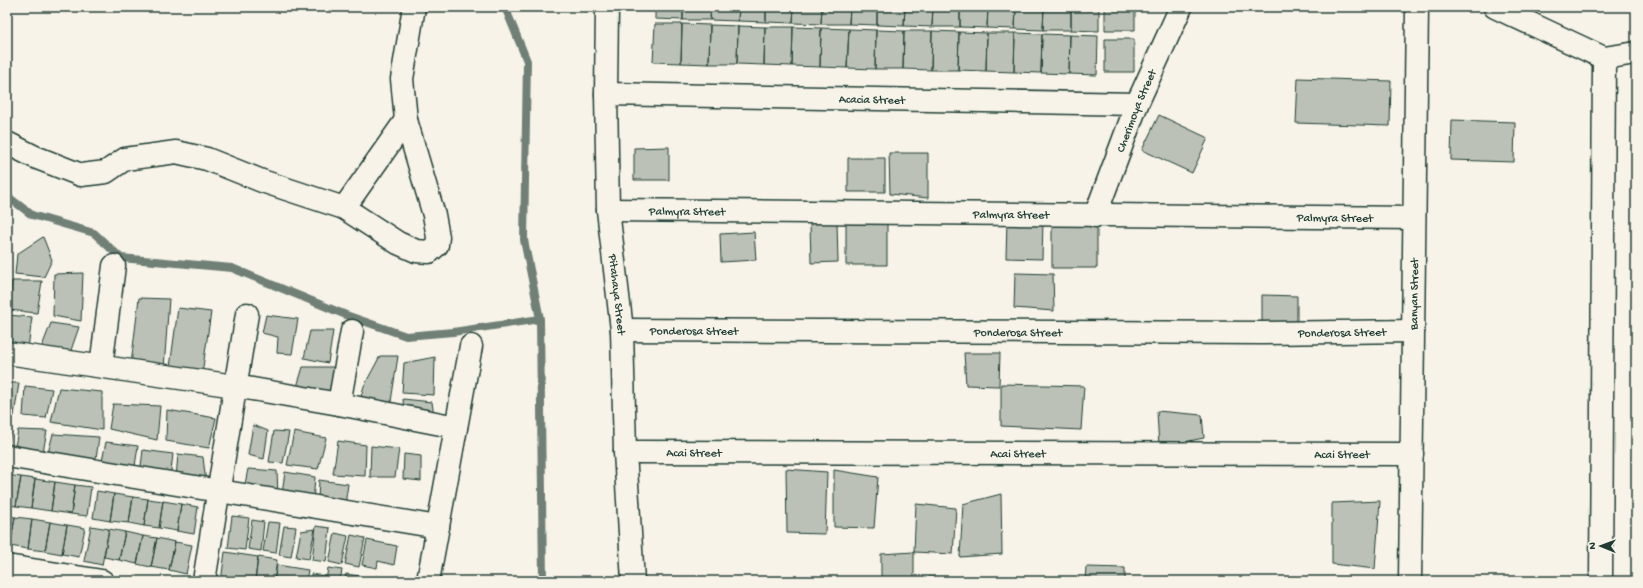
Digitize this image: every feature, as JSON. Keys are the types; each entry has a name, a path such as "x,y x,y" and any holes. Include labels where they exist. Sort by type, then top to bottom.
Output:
{"street":[{"path":"7,143 35,157 81,175 106,172 125,159 176,152 207,159 262,181 344,208 398,243 416,251 429,252 436,245 438,237 434,215 406,120 402,79 414,7"},
{"name":"Pitahaya Street","path":"607,7 606,94 608,210 622,330 625,452 633,581"},
{"name":"Cherimoya Street","path":"1095,216 1137,104 1181,7"},
{"name":"Banyan Street","path":"1410,581 1416,7"},
{"path":"1495,7 1604,58 1636,53"},
{"path":"1601,581 1604,58"},
{"name":"Acacia Street","path":"606,94 1137,104"},
{"path":"344,208 406,120"},
{"name":"Palmyra Street","path":"608,210 1414,218"},
{"path":"101,366 114,266"},
{"path":"204,581 247,314"},
{"name":"Ponderosa Street","path":"622,330 1256,333 1413,331"},
{"path":"339,404 352,331"},
{"path":"428,581 471,346"},
{"path":"7,353 236,386 456,427"},
{"name":"Acai Street","path":"625,452 1412,454"},
{"path":"7,456 438,527"},
{"path":"7,566 102,581"}],"building":[{"path":"655,7 683,7 683,20 655,19"},
{"path":"683,7 711,7 710,20 683,20"},
{"path":"711,7 739,7 738,21 710,20"},
{"path":"739,7 766,7 766,22 738,21"},
{"path":"766,7 794,7 793,23 766,22"},
{"path":"794,7 822,7 821,24 793,23"},
{"path":"822,7 850,7 849,24 821,24"},
{"path":"850,7 877,7 877,25 849,24"},
{"path":"877,7 905,7 904,26 877,25"},
{"path":"905,7 933,7 932,27 904,26"},
{"path":"933,7 960,7 960,27 932,27"},
{"path":"960,7 988,7 987,28 960,27"},
{"path":"988,7 1016,7 1015,29 987,28"},
{"path":"1016,7 1044,7 1043,30 1015,29"},
{"path":"1044,7 1071,7 1071,30 1043,30"},
{"path":"1071,7 1099,7 1099,31 1071,30"},
{"path":"1105,7 1135,7 1135,30 1105,30"},
{"path":"655,24 682,24 681,63 653,62"},
{"path":"682,24 710,25 709,64 681,63"},
{"path":"710,25 738,26 737,64 709,64"},
{"path":"738,26 765,27 764,65 737,64"},
{"path":"765,27 793,27 792,66 764,65"},
{"path":"793,27 821,28 820,67 792,66"},
{"path":"821,28 849,29 847,68 820,67"},
{"path":"849,29 876,30 875,69 847,68"},
{"path":"876,30 904,31 903,69 875,69"},
{"path":"904,31 932,31 931,70 903,69"},
{"path":"932,31 959,32 958,70 931,70"},
{"path":"959,32 987,33 986,71 958,70"},
{"path":"987,33 1015,33 1014,72 986,71"},
{"path":"1015,33 1042,34 1041,73 1014,72"},
{"path":"1042,34 1070,35 1069,74 1041,73"},
{"path":"1070,35 1098,36 1097,75 1069,74"},
{"path":"1105,39 1134,39 1134,72 1105,72"},
{"path":"1298,78 1391,81 1390,126 1296,123"},
{"path":"1159,115 1208,138 1192,173 1142,150"},
{"path":"1452,120 1515,122 1514,162 1451,160"},
{"path":"669,147 669,180 634,180 634,148"},
{"path":"889,153 928,153 928,198 890,194"},
{"path":"848,158 885,158 885,192 848,192"},
{"path":"1007,220 1043,221 1042,259 1006,258"},
{"path":"887,221 887,265 846,265 846,222"},
{"path":"837,222 838,262 811,263 810,223"},
{"path":"1052,224 1097,225 1097,268 1052,268"},
{"path":"754,232 756,260 721,262 720,234"},
{"path":"43,237 52,260 44,277 15,274 17,254"},
{"path":"83,273 81,321 53,316 54,274"},
{"path":"1015,273 1053,274 1054,311 1014,308"},
{"path":"12,281 42,281 37,313 9,310"},
{"path":"1262,295 1297,296 1297,323 1262,331"},
{"path":"139,298 169,299 164,368 131,364"},
{"path":"178,308 211,312 202,374 170,367"},
{"path":"7,315 32,317 28,349 7,347"},
{"path":"266,315 298,319 292,354 277,353 278,337 262,333"},
{"path":"51,323 79,327 69,356 41,349"},
{"path":"310,331 333,331 328,363 304,358"},
{"path":"964,353 1000,353 999,386 966,385"},
{"path":"380,356 398,356 390,408 360,400 364,386"},
{"path":"435,357 434,395 402,393 404,363"},
{"path":"303,367 337,367 330,396 296,390"},
{"path":"7,383 19,383 14,416 7,415"},
{"path":"1001,384 1084,386 1081,430 1001,426"},
{"path":"25,386 52,389 46,418 23,416"},
{"path":"59,388 102,392 102,430 51,422"},
{"path":"403,399 432,402 434,416 404,411"},
{"path":"113,404 160,406 157,440 109,429"},
{"path":"167,410 216,418 209,448 166,441"},
{"path":"1157,411 1202,415 1204,438 1159,447"},
{"path":"253,425 268,431 264,459 248,455"},
{"path":"7,427 11,428 8,452 7,452"},
{"path":"18,430 47,431 42,457 14,452"},
{"path":"274,431 289,432 283,463 269,462"},
{"path":"294,432 326,438 318,469 287,465"},
{"path":"53,434 99,437 95,466 47,457"},
{"path":"338,441 366,445 365,476 333,474"},
{"path":"106,442 138,446 134,473 101,466"},
{"path":"371,446 399,449 395,477 370,477"},
{"path":"143,450 173,454 170,479 140,474"},
{"path":"178,454 203,457 206,483 176,478"},
{"path":"404,454 421,456 421,481 403,479"},
{"path":"248,469 277,471 278,495 244,489"},
{"path":"786,469 827,472 825,534 787,533"},
{"path":"834,470 878,477 874,528 834,527"},
{"path":"285,472 315,477 313,502 282,494"},
{"path":"7,475 21,477 16,506 7,505"},
{"path":"21,477 35,479 31,508 16,506"},
{"path":"35,479 55,482 51,511 31,508"},
{"path":"319,480 348,484 345,505 318,500"},
{"path":"55,482 75,485 71,514 51,511"},
{"path":"75,485 91,487 87,516 71,514"},
{"path":"97,491 114,494 110,521 93,518"},
{"path":"114,494 133,497 129,523 110,521"},
{"path":"1001,494 1002,554 960,557 963,504"},
{"path":"133,497 148,499 144,526 129,523"},
{"path":"148,499 163,501 159,528 144,526"},
{"path":"163,501 181,504 177,531 159,528"},
{"path":"1380,501 1375,569 1332,564 1332,503"},
{"path":"181,504 198,507 194,534 177,531"},
{"path":"916,504 956,508 953,554 914,552"},
{"path":"7,515 15,517 10,546 7,545"},
{"path":"232,516 249,518 245,550 228,548"},
{"path":"15,517 32,519 28,549 10,546"},
{"path":"32,519 50,522 45,551 28,549"},
{"path":"252,520 264,522 261,551 248,549"},
{"path":"50,522 67,525 62,554 45,551"},
{"path":"268,522 280,523 276,553 263,551"},
{"path":"67,525 85,528 79,557 62,554"},
{"path":"91,526 109,529 102,565 84,561"},
{"path":"284,526 296,527 291,557 279,555"},
{"path":"316,526 330,528 326,562 312,560"},
{"path":"109,529 125,532 119,560 104,557"},
{"path":"315,529 309,559 296,557 301,531"},
{"path":"125,532 143,536 137,564 119,560"},
{"path":"335,533 348,536 342,565 329,562"},
{"path":"351,535 365,538 359,567 345,564"},
{"path":"143,536 157,538 151,567 137,564"},
{"path":"157,538 175,542 169,570 151,567"},
{"path":"367,540 397,546 394,565 378,561 377,568 362,565"},
{"path":"175,542 192,545 186,574 169,570"},
{"path":"225,552 258,557 255,581 221,581"},
{"path":"914,552 914,581 881,581 881,554"},
{"path":"258,557 277,560 274,581 255,581"},
{"path":"277,565 308,570 306,581 274,581"},
{"path":"1086,567 1125,568 1125,581 1085,581"},
{"path":"328,568 342,570 340,581 326,581"},
{"path":"311,574 325,576 324,581 310,581"},
{"path":"346,574 360,576 360,581 344,581"},
{"path":"376,576 401,580 401,581 375,581"},
{"path":"929,577 958,577 958,581 929,581"}],"waterway":[{"path":"505,7 527,61 524,240 540,319 543,581"},
{"path":"7,196 32,215 94,233 121,258 232,268 346,315 406,336 453,332 540,319"}]}
